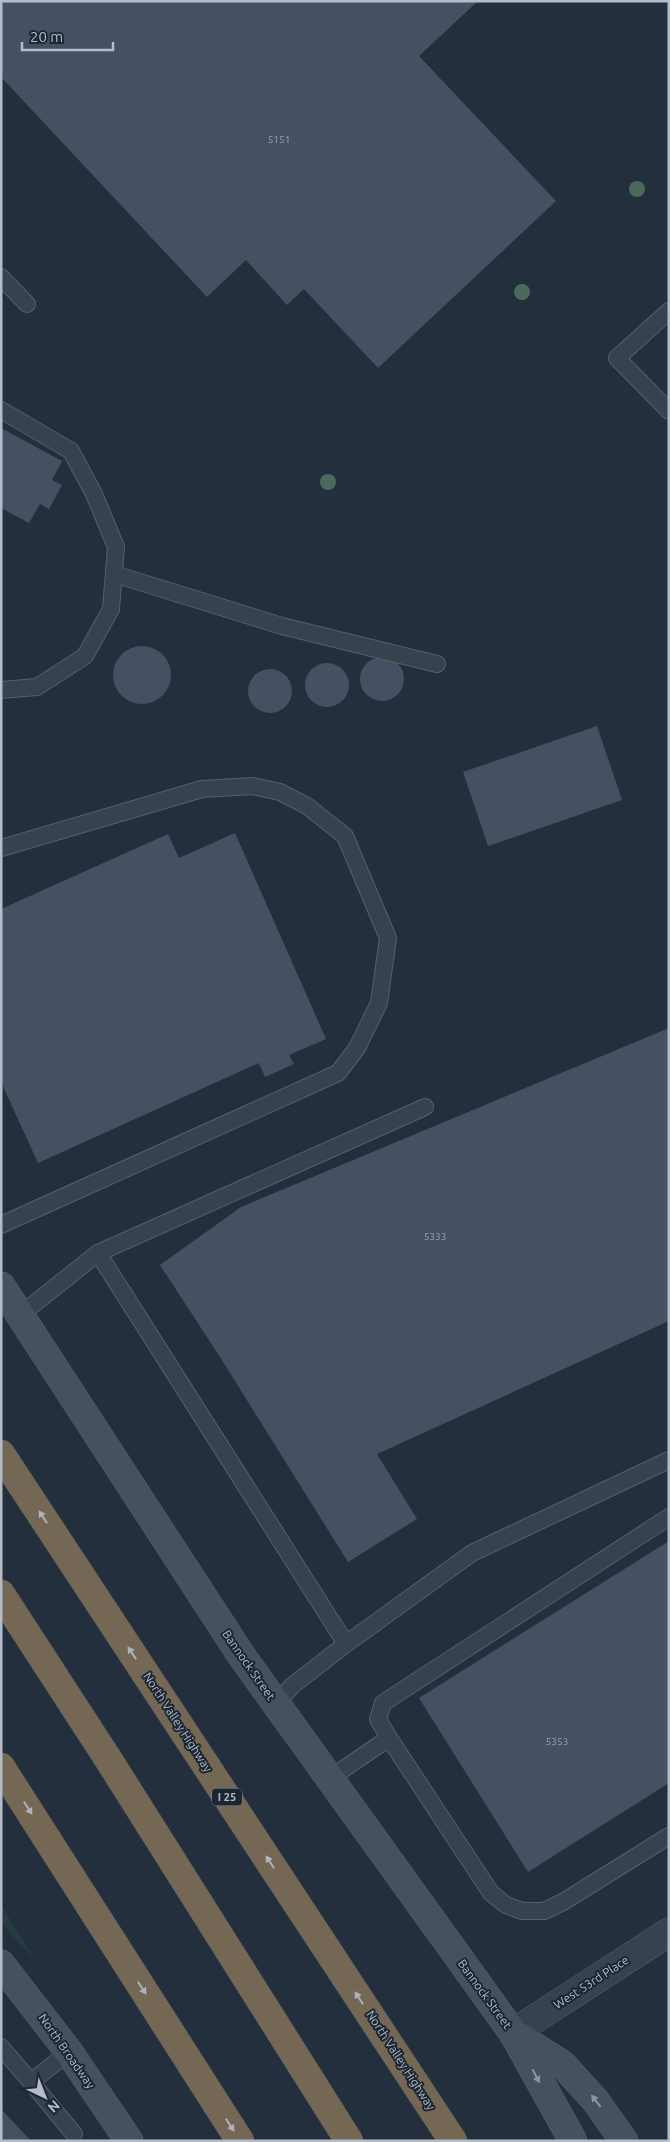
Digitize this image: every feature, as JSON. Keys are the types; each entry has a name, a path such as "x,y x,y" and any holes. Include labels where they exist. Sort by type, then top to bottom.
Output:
{"highway":[{"name":"North Valley Highway","path":"1,1454 453,2141"},
{"path":"1,1594 110,1762 349,2141"},
{"path":"1,1767 240,2141"}],"street":[{"name":"Bannock Street","path":"1,1286 241,1655 513,2033 573,2141"},
{"name":"West 53rd Place","path":"513,2033 669,1932"},
{"name":"North Broadway","path":"1,1964 69,2052 129,2141"},
{"name":"Bannock Street","path":"513,2033 562,2064 595,2100 624,2141"}],"lane":[{"path":"1,277 27,304"},
{"path":"669,311 618,358 669,411"},
{"path":"1,410 71,450 94,494 116,547 111,608 85,656 37,687 1,690"},
{"path":"114,574 282,626 437,664"},
{"path":"1,848 202,789 253,786 280,792 306,806 345,836 388,938 379,1003 357,1048 338,1073 1,1225"},
{"path":"20,1315 98,1253 425,1107"},
{"path":"98,1253 346,1644"},
{"path":"276,1704 293,1685 346,1644 472,1553 669,1460"},
{"path":"669,1517 383,1703 378,1719 491,1893 506,1905 522,1911 544,1911 563,1902 669,1836"},
{"path":"329,1779 389,1738"},
{"path":"1,2047 74,2134"},
{"path":"31,2082 69,2052"}],"green space":[{"path":"1,1905 35,1960 1,1923"}],"building":[{"path":"1,1 478,1 419,56 556,201 378,368 304,289 287,305 246,260 207,297 1,77"},
{"path":"1,428 62,461 52,480 62,485 49,509 40,504 29,523 1,508"},
{"path":"142,646 158,651 166,659 171,675 166,691 158,699 142,704 126,699 118,691 113,675 118,659 126,651"},
{"path":"382,657 394,661 400,667 404,679 400,691 394,697 382,701 370,697 364,691 360,679 364,667 370,661"},
{"path":"327,663 339,667 345,673 349,685 345,697 339,703 327,707 315,703 309,697 305,685 309,673 315,667"},
{"path":"270,669 282,673 288,679 292,691 288,703 282,709 270,713 258,709 252,703 248,691 252,679 258,673"},
{"path":"597,726 622,800 488,846 463,772"},
{"path":"235,833 326,1039 289,1055 294,1064 265,1077 259,1063 38,1163 1,1082 1,909 168,834 179,858"},
{"path":"669,1028 669,1321 377,1454 417,1519 348,1562 160,1265 241,1207"},
{"path":"669,1541 669,1783 528,1872 419,1698"},
{"path":"1,2109 31,2141 1,2141"}]}
